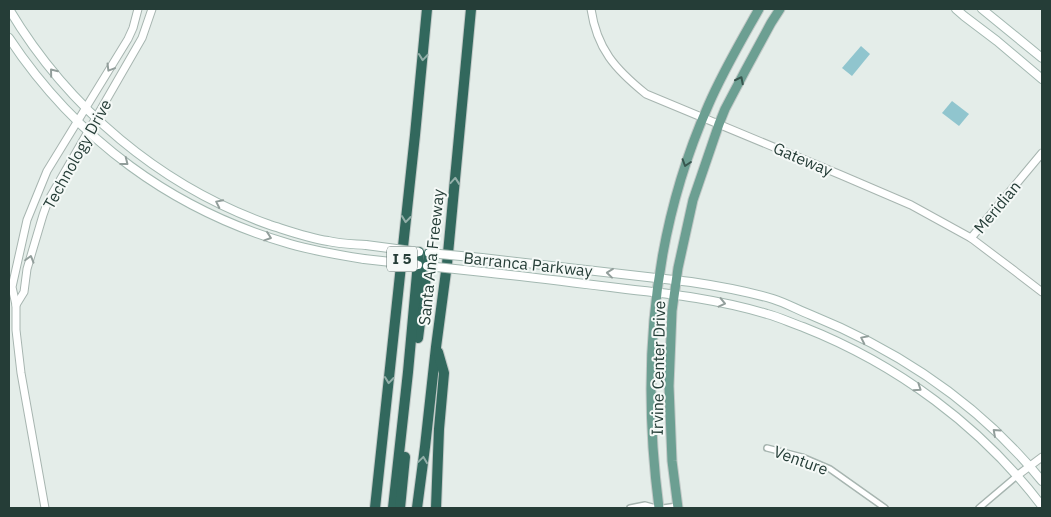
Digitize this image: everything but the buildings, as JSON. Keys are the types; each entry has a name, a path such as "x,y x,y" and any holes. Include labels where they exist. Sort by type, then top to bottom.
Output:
{"highway":[{"name":"Santa Ana Freeway","path":"375,508 428,9"},
{"name":"Santa Ana Freeway","path":"417,508 447,264 471,9"},
{"path":"392,508 411,372 424,252"},
{"path":"436,347 444,373 438,429 436,508"},
{"path":"400,508 411,372"}],"main road":[{"name":"Barranca Parkway","path":"9,9 18,25 63,84 121,141 179,182 209,199 244,215 291,232 329,242 676,280 719,286 773,299 880,346 927,375 1002,436 1042,481"},
{"name":"Irvine Center Drive","path":"658,508 650,405 650,370 656,292 673,204 694,139 708,105 759,9"},
{"name":"Irvine Center Drive","path":"677,507 672,461 669,386 672,311 676,280 693,200 719,124 749,63 780,9"},
{"path":"956,9 1042,79"},
{"path":"982,9 1042,58"},
{"name":"Barranca Parkway","path":"9,38 50,92 88,131 128,166 151,182 240,228 290,244 364,259 656,292 715,301 768,314 826,336 874,360 921,390 958,418 982,440 1018,475 1042,506"}],"street":[{"name":"Technology Drive","path":"45,508 20,374 16,305 12,287 27,220 47,171 128,40 138,9"},
{"name":"Technology Drive","path":"16,305 24,292 27,269 48,201 142,38 152,9"},
{"name":"Gateway","path":"591,9 594,24 603,47 612,62 627,79 646,94 911,206 971,238 1042,292"},
{"name":"Meridian","path":"971,238 1042,153"},
{"name":"Venture","path":"767,448 802,457 830,469 885,508"},
{"path":"979,508 1042,457"},
{"path":"630,508 645,505 658,508"},
{"path":"663,508 677,507"}],"water":[{"path":"861,46 870,54 852,76 842,68"},
{"path":"952,101 969,114 959,126 942,113"}]}
